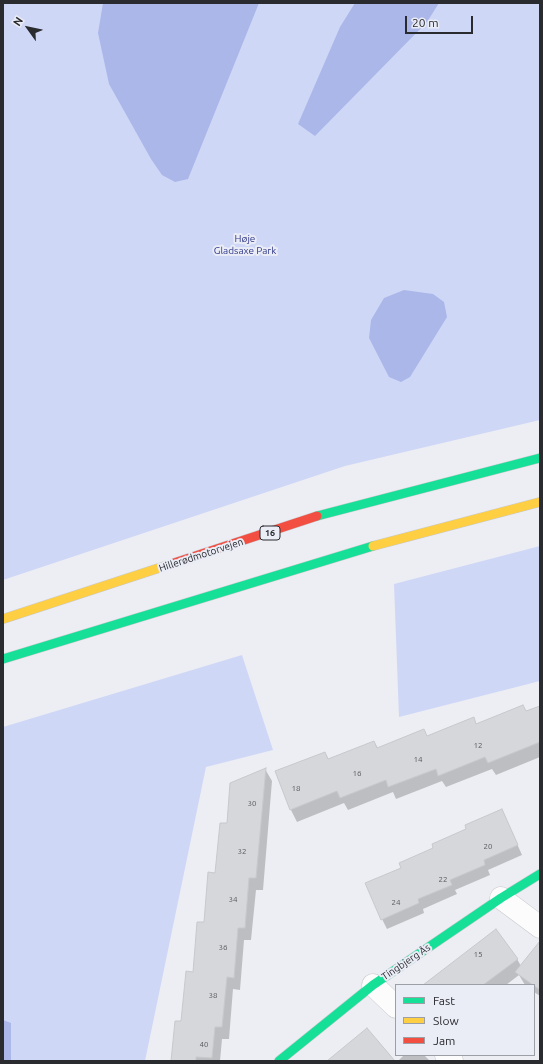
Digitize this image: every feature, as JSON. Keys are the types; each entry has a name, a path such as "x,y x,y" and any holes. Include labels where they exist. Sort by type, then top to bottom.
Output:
{"main road":[{"name":"Hillerødmotorvejen","path":"3,619 325,514 540,458"},
{"path":"3,659 401,537 540,502"},
{"name":"Tingbjerg Ås","path":"279,1061 373,984 501,898 540,874"}],"street":[{"path":"501,898 540,927"},
{"path":"373,984 395,1006"}],"green space":[{"name":"Høje Gladsaxe Park","path":"3,3 540,3 540,420 345,466 3,580"},
{"path":"540,546 540,681 399,717 394,584"},
{"path":"242,655 273,750 206,767 145,1061 3,1061 3,727"}],"shaded area":[{"path":"103,3 259,3 188,179 175,182 162,175 151,159 109,84 98,33"},
{"path":"355,3 439,3 427,22 315,136 298,124 340,27"},
{"path":"404,290 433,294 444,302 447,317 410,377 401,382 389,377 369,338 371,320 384,298"},
{"path":"3,1020 11,1023 11,1061 3,1061"}],"building":[{"path":"523,705 526,711 540,706 540,742 488,763 485,757 438,776 436,769 388,787 386,780 340,798 337,791 290,810 275,771 325,752 328,759 374,741 377,748 424,729 427,736 474,717 476,724"},
{"path":"266,768 256,878 249,878 245,928 238,928 234,978 227,977 222,1027 215,1027 212,1058 196,1057 196,1061 171,1061 175,1021 181,1021 186,971 193,972 197,922 204,922 208,872 215,873 220,823 227,823 230,783"},
{"path":"502,809 518,845 484,860 485,865 450,880 452,885 418,899 419,903 381,920 365,883 401,868 399,863 433,848 432,844 466,829 465,825"},
{"path":"496,929 518,959 484,984 424,984"},
{"path":"540,941 540,990 535,986 535,984 532,984 515,972"},
{"path":"367,1028 395,1061 327,1061"}],"traffic: fast":[{"path":"317,516 540,458"},
{"path":"3,659 373,546"},
{"path":"279,1061 373,985 501,898 540,874"}],"traffic: slow":[{"path":"373,546 540,502"},
{"path":"3,619 168,565"}],"traffic: jam":[{"path":"168,565 317,516"}]}
